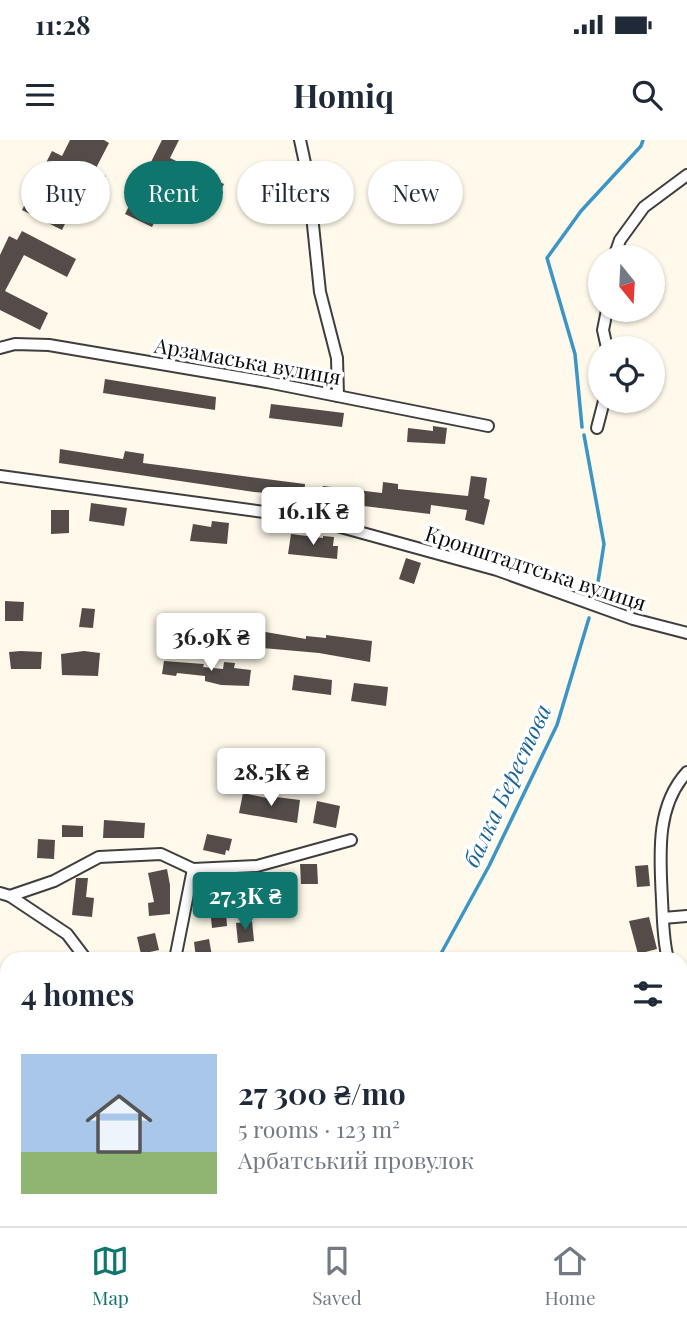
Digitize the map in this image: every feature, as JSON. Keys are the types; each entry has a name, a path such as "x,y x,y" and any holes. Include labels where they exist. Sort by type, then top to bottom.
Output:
{"street":[{"path":"300,140 308,177 320,292 337,358 338,396"},
{"path":"618,245 644,206 687,175"},
{"name":"Арзамаська вулиця","path":"0,348 15,344 49,345 267,382 488,426"},
{"path":"597,428 601,413"},
{"name":"Кронштадтська вулиця","path":"0,476 307,517 497,570 632,619 687,634"},
{"path":"667,952 660,835 667,805 677,783 687,772"},
{"path":"5,894 54,881 99,856 161,854 194,869 257,866 351,840"},
{"path":"176,952 194,869"},
{"path":"5,894 67,934 81,952"},
{"path":"663,918 687,915"}],"building":[{"path":"70,140 104,140 109,143 100,161 47,161 52,151 62,156"},
{"path":"162,140 179,140 170,158 176,161 152,161"},
{"path":"50,224 65,224 62,230"},
{"path":"22,231 76,259 67,277 24,255 5,291 48,313 40,330 0,310 0,255 9,236 17,240"},
{"path":"105,379 216,397 215,410 103,393"},
{"path":"271,404 344,413 342,427 269,418"},
{"path":"433,426 447,428 445,444 407,442 408,428 433,431"},
{"path":"60,449 123,459 125,451 144,454 143,463 305,484 304,496 254,492 59,463"},
{"path":"471,476 487,478 484,498 490,500 484,525 465,520 467,510 431,505 430,514 322,501 323,486 382,493 383,482 398,484 398,489 468,496"},
{"path":"91,503 127,508 124,526 89,521"},
{"path":"51,510 69,510 69,533 51,534"},
{"path":"212,521 229,523 227,544 190,541 193,524 211,527"},
{"path":"291,534 334,537 333,546 338,546 337,559 288,554"},
{"path":"406,558 421,563 414,584 399,579"},
{"path":"5,601 24,602 23,621 5,621"},
{"path":"82,608 95,609 93,628 79,627"},
{"path":"160,623 180,627 177,639 157,636"},
{"path":"254,630 306,639 306,636 326,638 326,635 372,641 370,662 319,653 251,647"},
{"path":"84,651 100,653 98,676 62,675 61,654"},
{"path":"9,652 42,652 41,669 11,669"},
{"path":"164,661 204,664 203,667 223,669 224,662 235,663 234,668 251,670 249,686 221,685 205,681 205,676 162,674"},
{"path":"294,675 332,680 331,695 292,690"},
{"path":"354,683 388,687 386,706 351,701"},
{"path":"243,793 276,800 276,797 300,800 297,823 239,813"},
{"path":"317,801 340,806 336,828 313,823"},
{"path":"104,820 145,823 144,838 103,838"},
{"path":"62,825 83,826 83,837 62,837"},
{"path":"207,834 232,839 229,851 226,850 225,855 203,850"},
{"path":"38,839 55,840 54,859 37,858"},
{"path":"300,864 317,864 318,884 301,884"},
{"path":"648,865 650,886 637,887 635,866"},
{"path":"167,869 170,914 149,916 148,903 154,902 148,873"},
{"path":"76,878 88,878 86,897 94,898 92,917 72,915"},
{"path":"220,882 222,913 226,912 227,926 212,928 209,898 203,898 202,883"},
{"path":"649,917 657,949 637,952 629,921"},
{"path":"252,921 254,941 238,943 236,923"},
{"path":"155,933 159,950 141,952 137,937"},
{"path":"209,939 211,952 195,952 194,942"}],"waterway":[{"name":"балка Берестова","path":"582,427 575,354 547,258 581,211 641,146 643,140"},
{"name":"балка Берестова","path":"584,435 604,544 595,601"},
{"name":"балка Берестова","path":"442,952 489,866 557,725 589,618"}]}
